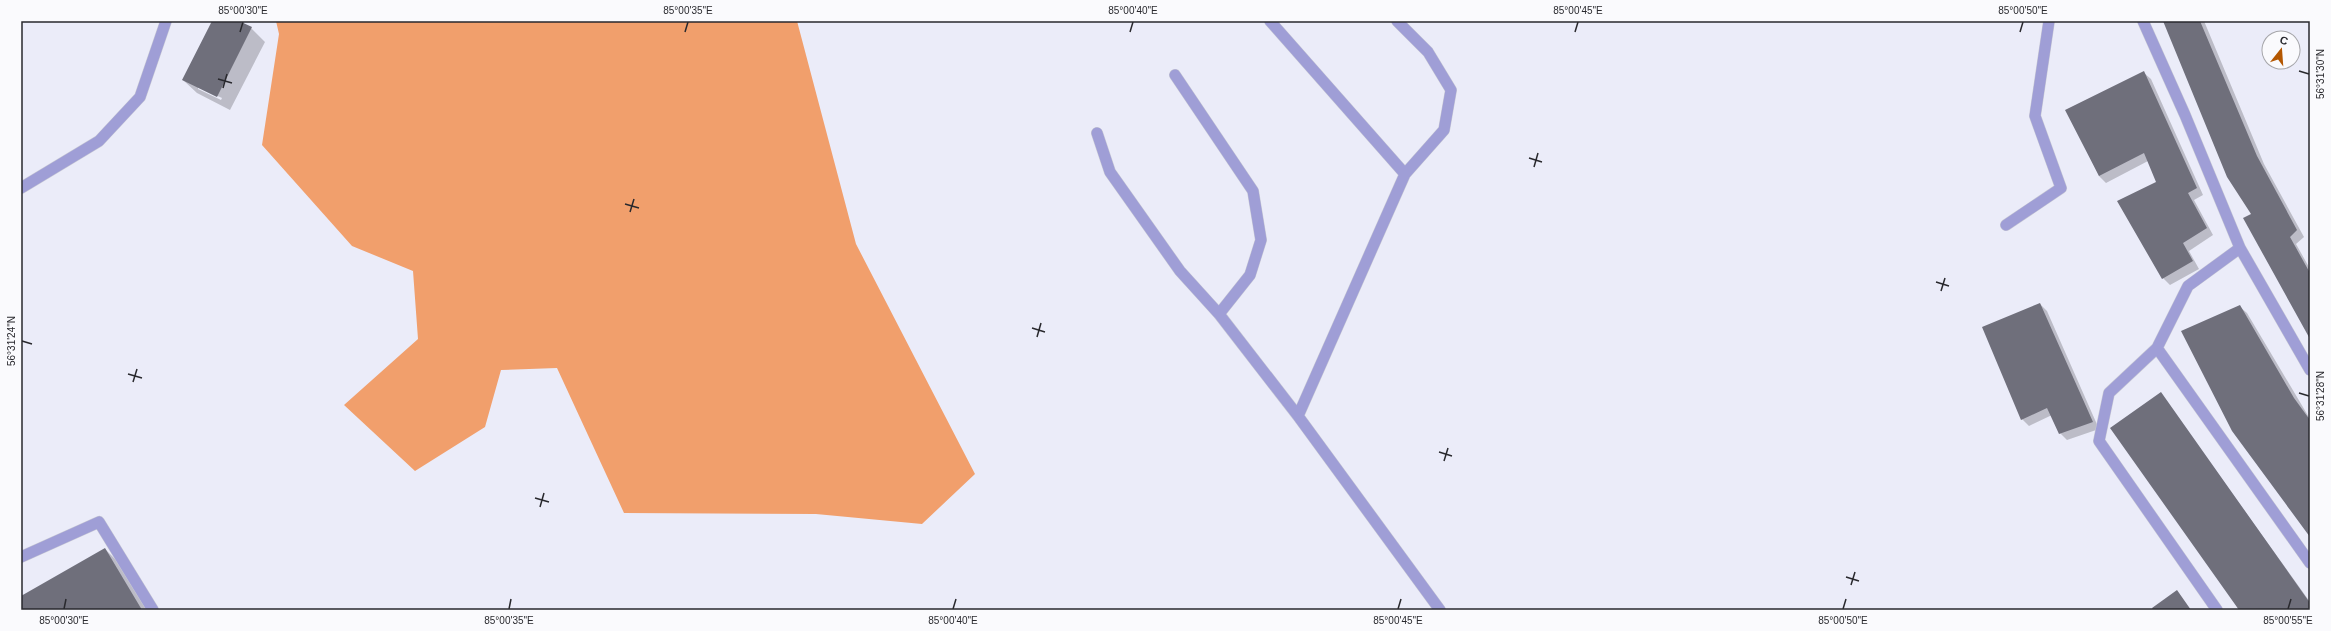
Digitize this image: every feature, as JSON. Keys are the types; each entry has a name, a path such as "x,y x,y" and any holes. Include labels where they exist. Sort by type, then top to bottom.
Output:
{"street":[{"path":"21,188 99,141 140,97 166,21"},
{"path":"1270,21 1405,174"},
{"path":"1298,416 1405,174 1444,130 1451,90 1428,52 1397,21"},
{"path":"2006,225 2061,188 2035,116 2049,21"},
{"path":"2143,21 2185,115 2240,248 2310,370"},
{"path":"1175,75 1253,191 1261,240 1250,275 1219,314"},
{"path":"1097,133 1110,172 1180,271 1219,314 1298,416 1440,610"},
{"path":"2217,610 2099,441 2109,393 2157,348 2188,286 2240,248"},
{"path":"2157,348 2310,563"},
{"path":"21,557 99,522 153,610"}],"shaded area":[{"path":"276,21 797,21 856,244 975,474 922,524 816,514 624,513 557,368 501,370 485,427 415,471 344,405 418,339 413,271 352,246 262,145 279,34"},
{"path":"448,21 507,21 497,27"}],"building":[{"path":"212,21 239,21 252,27 217,97 182,80"},
{"path":"2163,21 2200,21 2257,156 2297,230 2290,237 2310,273 2310,339 2243,218 2251,214 2227,177"},
{"path":"2144,71 2197,188 2188,193 2207,228 2183,243 2193,261 2162,279 2117,201 2156,182 2144,153 2099,176 2065,110"},
{"path":"2040,303 2093,422 2059,434 2047,408 2021,420 1982,327"},
{"path":"2240,305 2294,398 2310,420 2310,537 2232,431 2181,331"},
{"path":"2161,392 2310,603 2310,610 2239,610 2110,428"},
{"path":"105,548 142,610 21,610 21,596"},
{"path":"2177,590 2191,610 2153,610 2152,608"}]}
